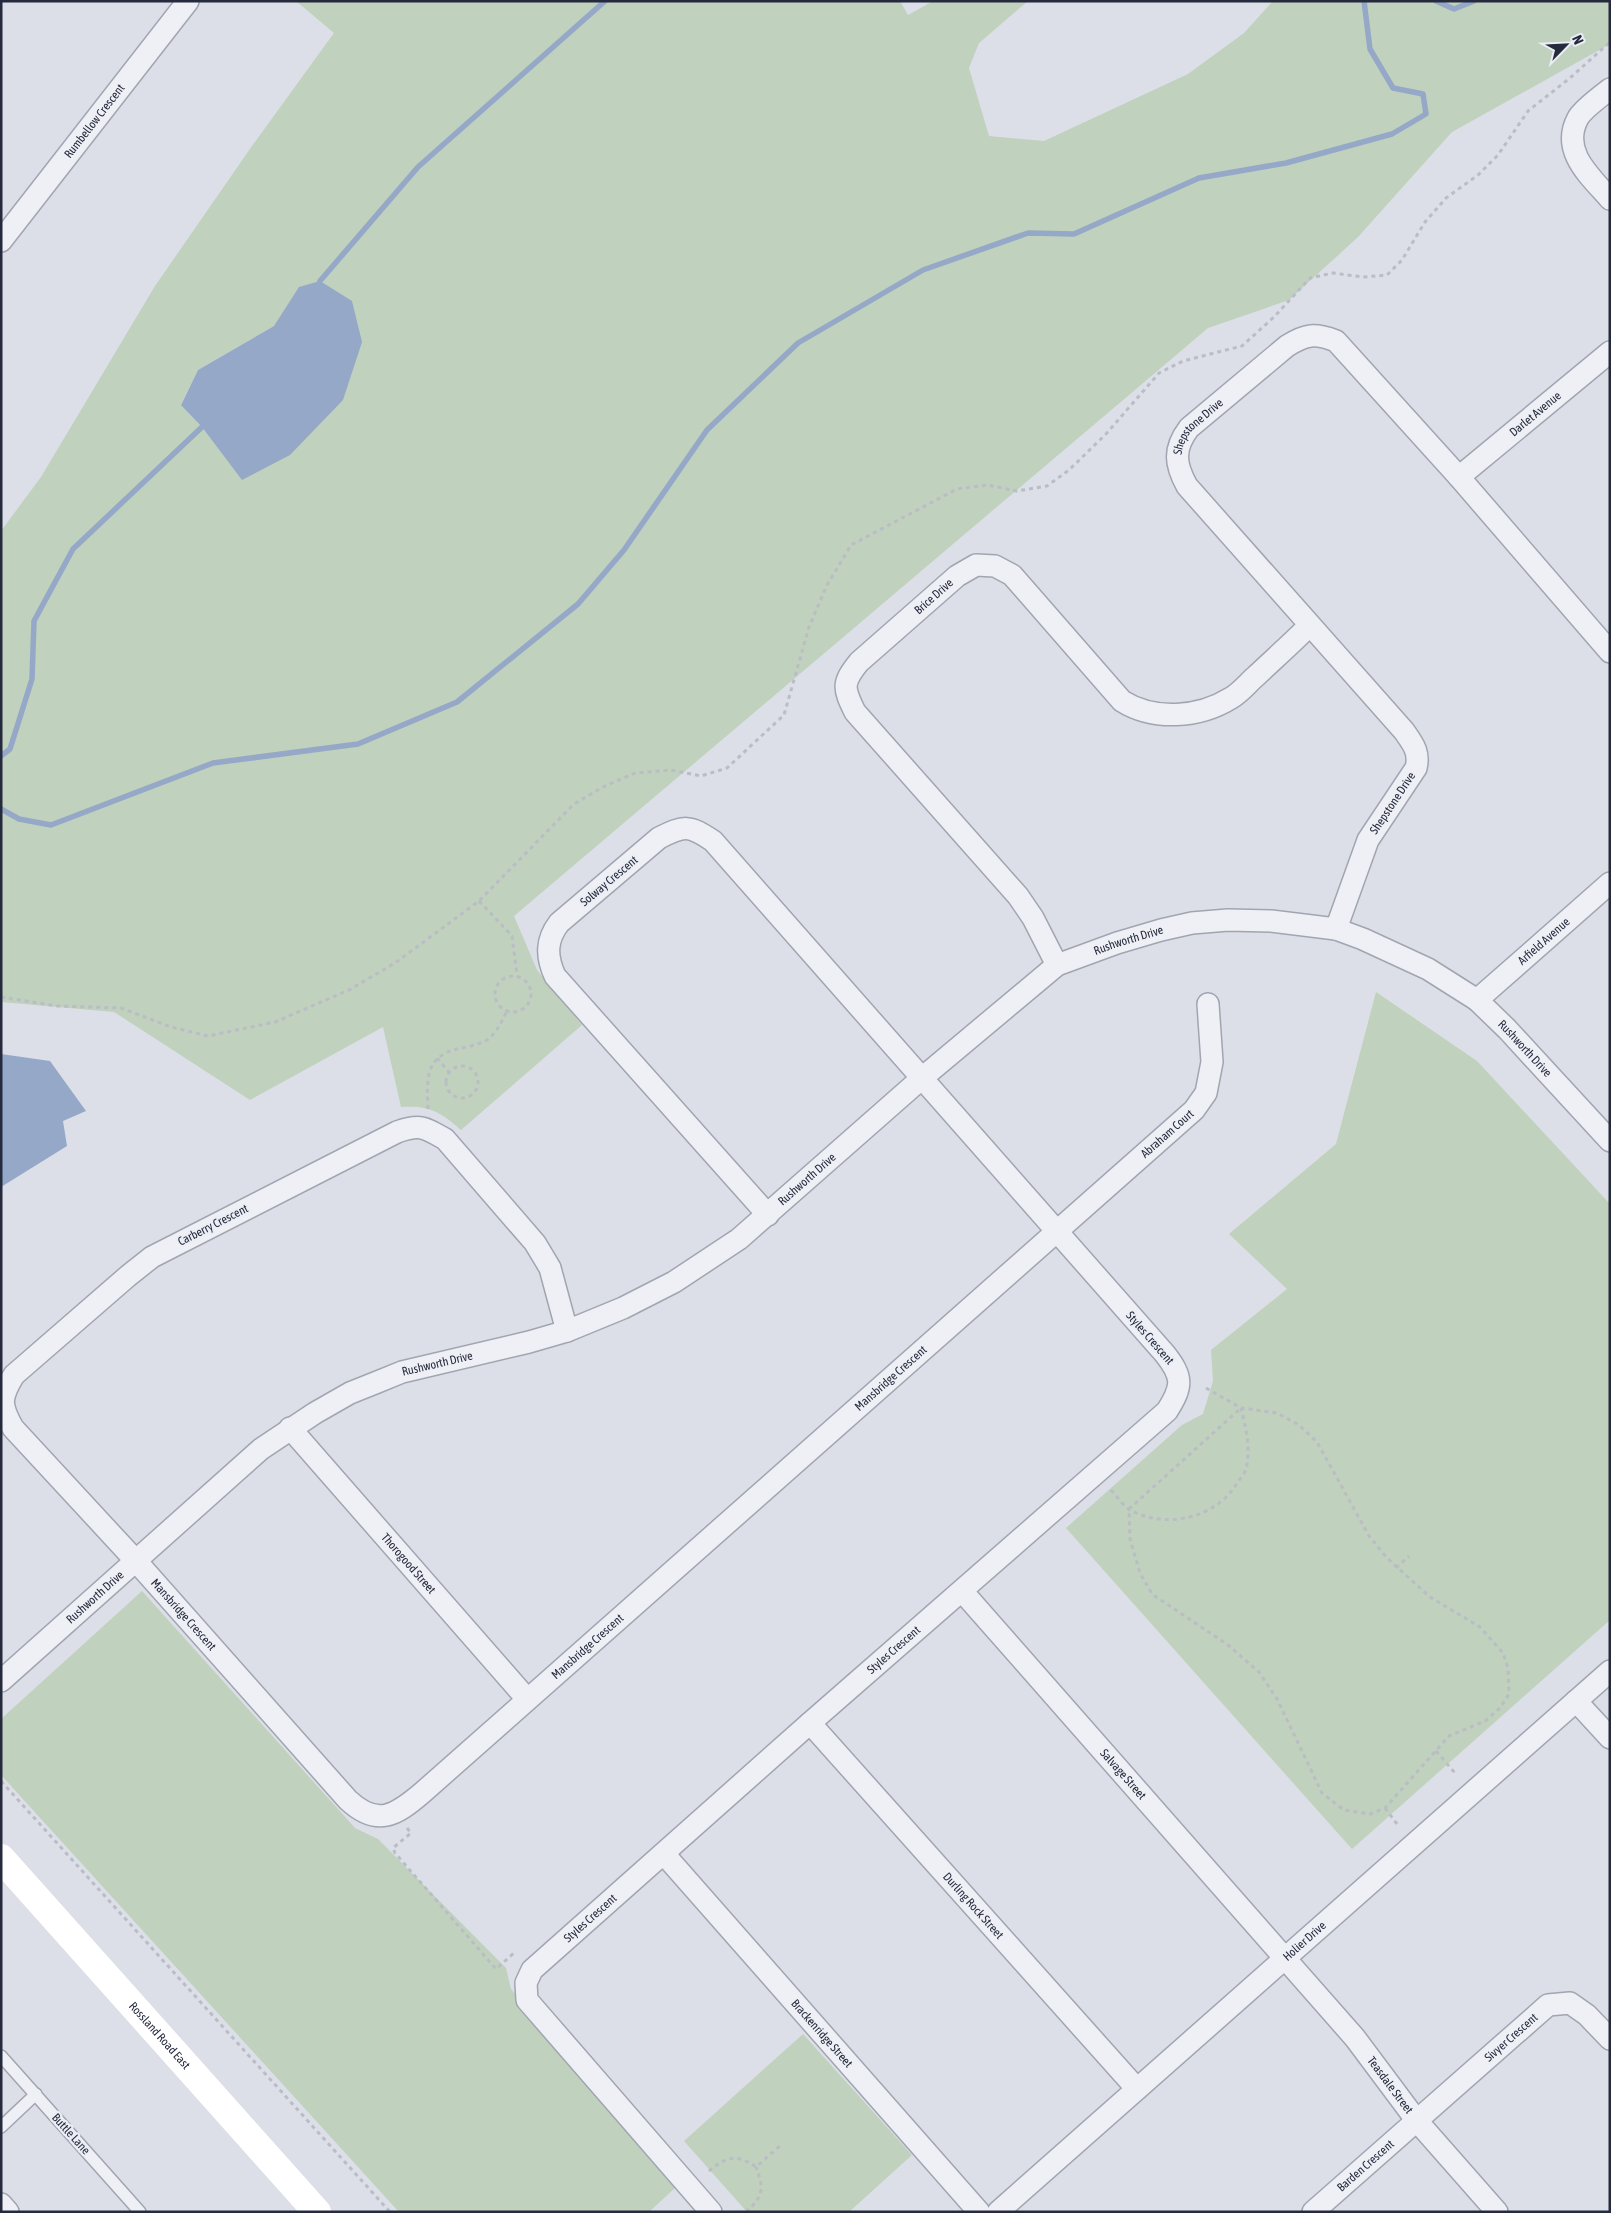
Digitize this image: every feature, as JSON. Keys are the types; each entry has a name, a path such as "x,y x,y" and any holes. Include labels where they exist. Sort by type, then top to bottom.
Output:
{"main road":[{"name":"Rossland Road East","path":"1,1858 317,2212"}],"street":[{"name":"Rumbellow Crescent","path":"1,241 188,1"},
{"path":"1610,89 1578,118 1572,141 1579,163 1610,199"},
{"name":"Shepstone Drive","path":"1336,929 1368,840 1416,768 1418,758 1415,746 1404,731 1187,486 1179,470 1177,452 1181,439 1189,428 1287,346 1302,336 1321,335 1336,341 1460,477 1610,652"},
{"name":"Darlet Avenue","path":"1460,477 1610,352"},
{"name":"Brice Drive","path":"1057,965 1033,918 1018,896 855,712 846,693 849,675 859,662 957,576 976,565 995,566 1012,575 1122,701 1134,709 1148,714 1190,713 1212,708 1232,698 1309,626"},
{"name":"Solway Crescent","path":"768,1215 555,976 549,962 548,945 552,932 559,923 659,838 678,828 695,829 713,841 922,1078"},
{"name":"Arfield Avenue","path":"1477,1000 1610,883"},
{"name":"Rushworth Drive","path":"1,1681 261,1449 290,1428 350,1393 402,1372 529,1342 567,1331 623,1308 674,1282 718,1254 768,1215 922,1078 1057,965 1117,943 1192,923 1228,920 1271,921 1336,929 1363,939 1428,970 1477,1000 1507,1029 1610,1141"},
{"name":"Abraham Court","path":"1056,1232 1194,1110 1206,1094 1212,1062 1208,1004"},
{"name":"Styles Crescent","path":"709,2211 527,2000 526,1983 532,1970 810,1723 1168,1411 1177,1396 1180,1383 1177,1369 922,1078"},
{"name":"Carberry Crescent","path":"136,1561 13,1428 2,1409 4,1390 14,1375 128,1276 152,1257 176,1244 397,1132 413,1126 427,1129 445,1139 535,1243 550,1268 567,1331"},
{"name":"Mansbridge Crescent","path":"136,1561 348,1800 360,1811 372,1815 388,1815 403,1809 1056,1232"},
{"name":"Thorogood Street","path":"290,1428 527,1698"},
{"name":"Salvage Street","path":"962,1591 1284,1957"},
{"name":"Holier Drive","path":"998,2212 1284,1957 1610,1671"},
{"path":"1576,1701 1610,1738"},
{"name":"Durling Rock Street","path":"810,1723 1137,2089"},
{"name":"Brackenridge Street","path":"664,1854 979,2212"},
{"name":"Teasdale Street","path":"1284,1957 1355,2038 1417,2121 1497,2212"},
{"name":"Sivyer Crescent","path":"1417,2121 1548,2005 1570,2003 1587,2015 1610,2039"},
{"name":"Barden Crescent","path":"1313,2212 1417,2121"},
{"path":"1,2204 8,2212"}],"lane":[{"name":"Buttle Lane","path":"1,2056 140,2212"},
{"path":"1,2128 36,2094"}],"path":[{"path":"1,997 57,1006 121,1008 171,1027 208,1036 276,1022 349,990 394,963 479,901 574,804 603,787 635,772 671,770 700,776 727,768 784,715 809,627 826,585 851,545 957,489 988,486 1017,491 1046,486 1069,470 1106,434 1158,373 1184,361 1242,346 1274,317 1310,278 1332,273 1362,277 1387,275 1402,260 1425,222 1446,198 1478,175 1498,155 1528,111 1570,78 1610,42"},
{"path":"479,901 512,936 517,975 529,984 532,990 530,1001 523,1010 507,1011 498,1003 495,992 500,981 505,977 517,975"},
{"path":"429,1111 429,1072 437,1058 449,1051 486,1040 497,1030 507,1011"},
{"path":"437,1058 448,1072 446,1084 451,1094 461,1099 472,1095 477,1089 478,1080 474,1071 465,1064 455,1067 448,1072"},
{"path":"1206,1388 1241,1408 1277,1413 1299,1425 1318,1442 1369,1536 1396,1568 1430,1597 1480,1627 1503,1653 1508,1668 1509,1694 1500,1708 1485,1720 1449,1736 1385,1808 1370,1814 1344,1810 1322,1793 1277,1699 1260,1672 1228,1645 1152,1594 1140,1573 1130,1539 1129,1509 1241,1408"},
{"path":"1111,1490 1129,1509 1156,1518 1181,1520 1206,1513 1230,1495 1245,1471 1250,1447 1241,1408"},
{"path":"1396,1568 1409,1556"},
{"path":"1436,1751 1456,1773"},
{"path":"1,1781 390,2212"},
{"path":"1385,1808 1397,1824"},
{"path":"407,1827 411,1833 393,1848 395,1853 496,1969 514,1953"},
{"path":"756,2167 781,2145"},
{"path":"708,2171 719,2163 734,2157 745,2160 756,2167 763,2185 760,2197 746,2212"}],"green space":[{"path":"296,1 900,1 908,15 933,1 1028,1 979,43 969,68 989,136 1044,141 1188,74 1244,33 1273,1 1610,1 1610,44 1452,132 1358,237 1289,300 1208,328 514,916 537,970 582,1025 461,1130 441,1114 434,1111 419,1107 401,1107 383,1027 250,1100 114,1012 1,1002 1,531 41,477 155,286 252,146 334,33","holes":["274,326 202,427 181,404 198,370"]},
{"path":"1376,992 1477,1061 1610,1204 1610,1620 1352,1849 1066,1528 1182,1425 1203,1414 1213,1381 1211,1350 1287,1289 1229,1234 1336,1144"},
{"path":"142,1591 355,1828 378,1839 506,1968 511,1989 675,2188 649,2212 399,2212 1,1775 1,1719"},
{"path":"803,2034 912,2155 849,2212 747,2212 684,2141"}],"water":[{"path":"320,281 352,301 362,342 343,400 290,455 242,480 202,427 181,405 198,370 274,326 299,287"},
{"path":"1,1054 50,1061 86,1111 63,1121 67,1146 1,1187"}],"waterway":[{"path":"320,281 418,167 605,1"},
{"path":"1,809 19,819 51,825 213,763 358,744 457,702 578,604 624,550 707,430 798,343 923,270 1028,233 1074,234 1199,178 1286,163 1392,134 1426,114 1423,94 1393,88 1370,49 1364,1"},
{"path":"1436,1 1454,9 1474,1"},
{"path":"1,756 10,749 32,679 34,621 73,549 202,427"}]}
